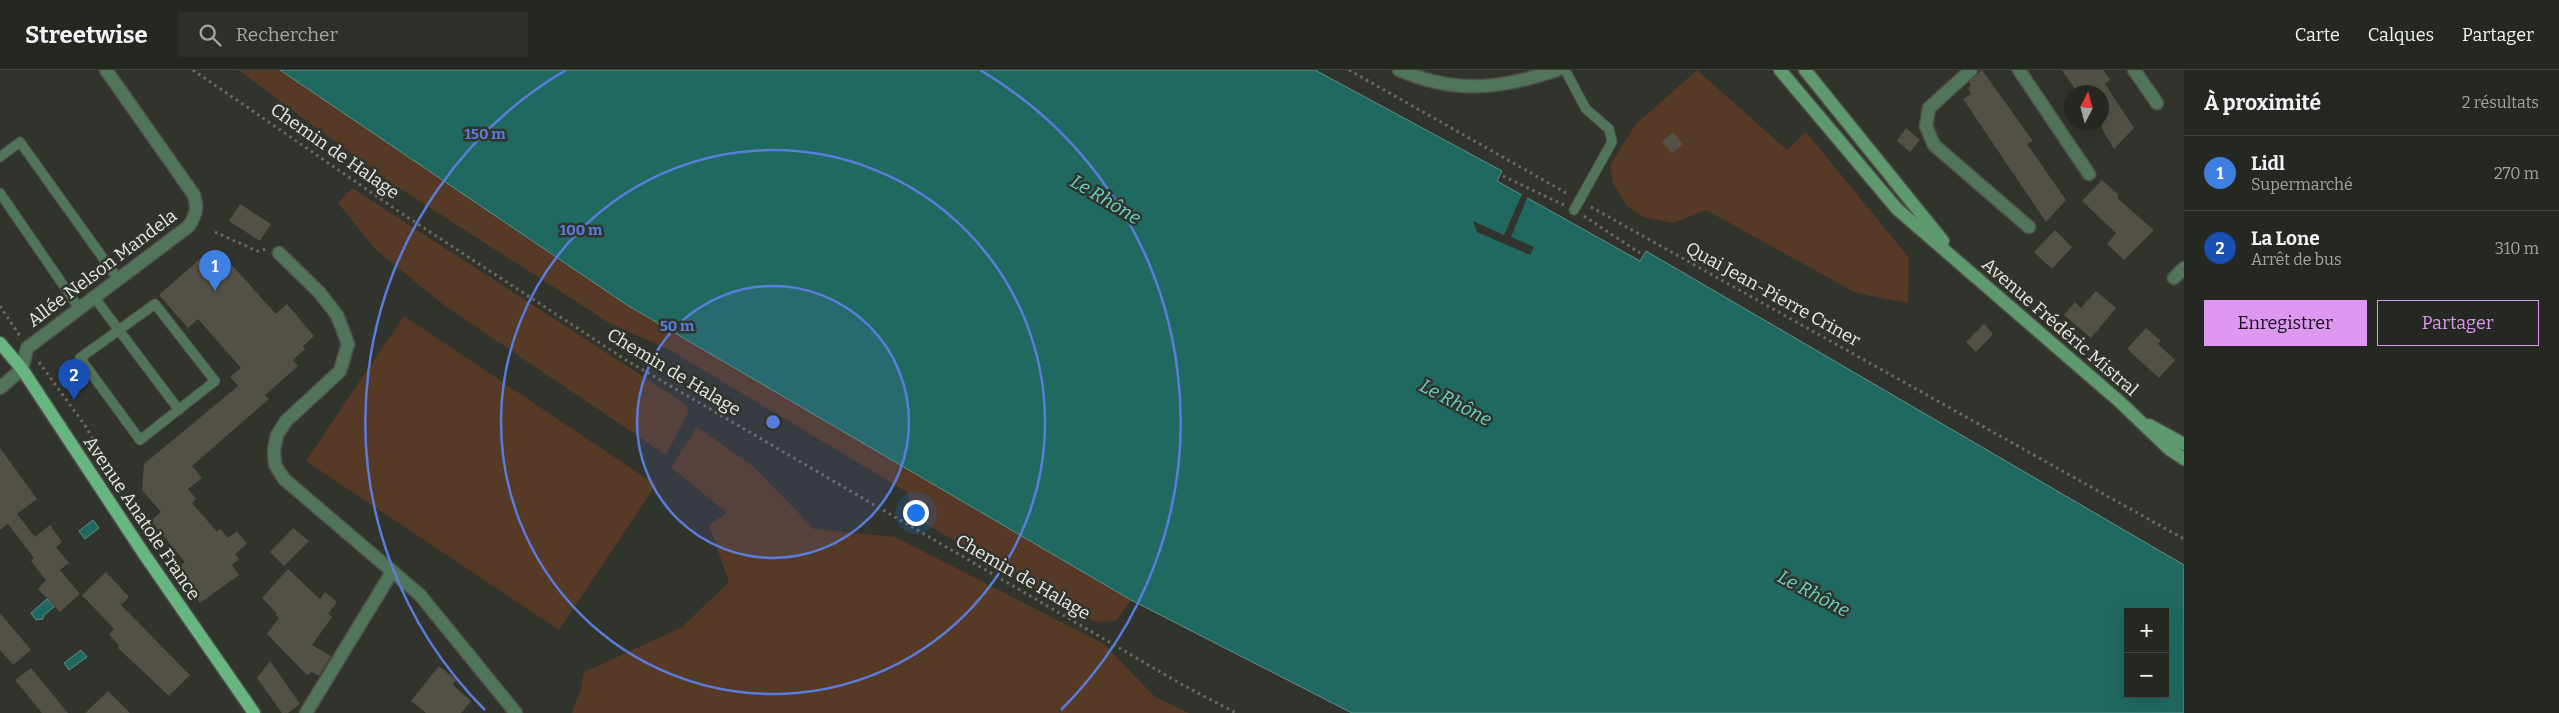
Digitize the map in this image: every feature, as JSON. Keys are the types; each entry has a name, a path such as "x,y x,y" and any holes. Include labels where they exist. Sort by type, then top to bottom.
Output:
{"main road":[{"name":"Avenue Frédéric Mistral","path":"1780,70 1897,210 1958,260 2140,421 2169,450 2184,459"},
{"name":"Avenue Frédéric Mistral","path":"1804,70 1958,260"},
{"name":"Avenue Anatole France","path":"0,343 22,369 144,554 254,713"},
{"name":"Avenue Frédéric Mistral","path":"2140,421 2184,444"}],"street":[{"name":"Allée Nelson Mandela","path":"22,369 27,348 189,226 196,215 194,195 106,70"},
{"path":"1399,70 1425,80 1476,86 1502,86 1557,70"},
{"path":"1971,70 1929,108 1926,126 1934,145 2029,227"},
{"path":"2019,70 2089,174"},
{"path":"2134,70 2157,103"},
{"path":"279,253 319,292 337,315 348,344 340,371 286,421 277,435 274,450 275,466 284,479 420,595 516,713"},
{"path":"2174,278 2184,268"},
{"path":"0,388 22,369"},
{"path":"306,713 392,572"}],"lane":[{"path":"1565,70 1586,109 1609,129 1612,142 1574,210"},
{"path":"0,157 20,142 118,279"},
{"path":"0,193 79,308"},
{"path":"94,297 179,410"},
{"path":"155,304 214,381 179,410 140,440 80,358 155,304"}],"path":[{"name":"Chemin de Halage","path":"193,70 404,215 626,360 1181,684 1236,713"},
{"name":"Quai Jean-Pierre Criner","path":"1349,70 1579,201 2184,539"},
{"path":"1503,176 1574,210 1640,253"},
{"path":"215,232 257,251 264,249 279,253"}],"shaded area":[{"path":"238,70 280,70 627,305 1131,600 1116,621 1095,622 917,519 907,492 668,349 611,324 390,182"},
{"path":"1697,70 1787,150 1806,132 1909,258 1908,303 1856,293 1706,210 1673,223 1643,217 1627,206 1613,183 1610,165 1636,124"},
{"path":"352,188 684,403 689,411 666,455 445,306 375,249 338,203"},
{"path":"404,316 656,485 559,630 306,461"},
{"path":"697,427 753,466 814,529 895,537 1104,644 1155,697 1189,713 572,713 581,689 584,672 681,628 729,582 709,525 727,513 671,467"}],"water":[{"name":"Le Rhône","path":"280,70 1315,70 1502,171 1497,181 1640,261 1646,251 2184,565 2184,713 1352,713 1131,600 627,305"},
{"path":"93,520 99,528 85,539 79,531"},
{"path":"47,599 54,607 44,615 43,619 36,620 31,613"},
{"path":"81,650 87,657 69,670 64,663"}],"pier":[{"path":"1523,192 1528,196 1511,237 1534,247 1530,255 1477,232 1473,221 1504,235"}],"building":[{"path":"1982,70 2033,141 2027,144 2066,200 2046,222 1963,99 1971,94 1968,88 1971,86 1969,82"},
{"path":"2062,70 2103,70 2110,80 2106,85 2072,85"},
{"path":"2109,90 2134,128 2114,149 2103,130 2109,130"},
{"path":"1906,128 1920,140 1910,152 1897,141"},
{"path":"1673,132 1683,144 1672,153 1662,142"},
{"path":"2102,180 2118,194 2118,199 2154,230 2124,260 2107,244 2116,233 2082,201"},
{"path":"240,204 271,224 260,241 229,221"},
{"path":"2055,230 2072,247 2052,269 2034,252"},
{"path":"220,252 276,314 287,304 314,336 303,346 305,349 293,360 298,366 265,395 269,399 192,466 202,478 188,489 196,499 192,503 217,532 220,529 228,538 237,531 247,544 235,554 239,559 232,565 239,575 200,603 176,570 185,562 151,521 161,512 142,490 144,464 238,386 230,377 241,368 198,319 188,328 159,295 202,257 207,263"},
{"path":"2096,291 2116,308 2091,338 2064,315 2075,302 2081,308"},
{"path":"1984,324 1993,334 1976,352 1966,342"},
{"path":"2146,328 2161,341 2158,344 2175,360 2159,378 2127,349"},
{"path":"0,448 37,499 17,514 35,537 50,525 62,542 56,547 69,563 60,570 80,594 60,612 38,589 46,580 31,561 34,558 8,524 0,530"},
{"path":"293,528 309,541 284,566 270,552"},
{"path":"288,569 320,599 325,592 337,602 328,614 332,617 312,645 331,656 319,676 312,672 307,675 267,634 279,618 275,615 277,613 262,598"},
{"path":"106,572 129,597 121,605 190,675 169,696 118,648 119,646 109,634 114,629 82,595"},
{"path":"0,613 31,650 13,665 0,650"},
{"path":"270,661 300,704 288,713 282,713 257,678"},
{"path":"439,666 456,680 453,685 471,701 461,713 426,713 411,701"},
{"path":"31,668 68,713 42,713 15,680"},
{"path":"108,691 130,713 85,713"}],"place":[{"name":"Lidl","path":"215,291"},
{"name":"La Lone","path":"74,400"}]}
